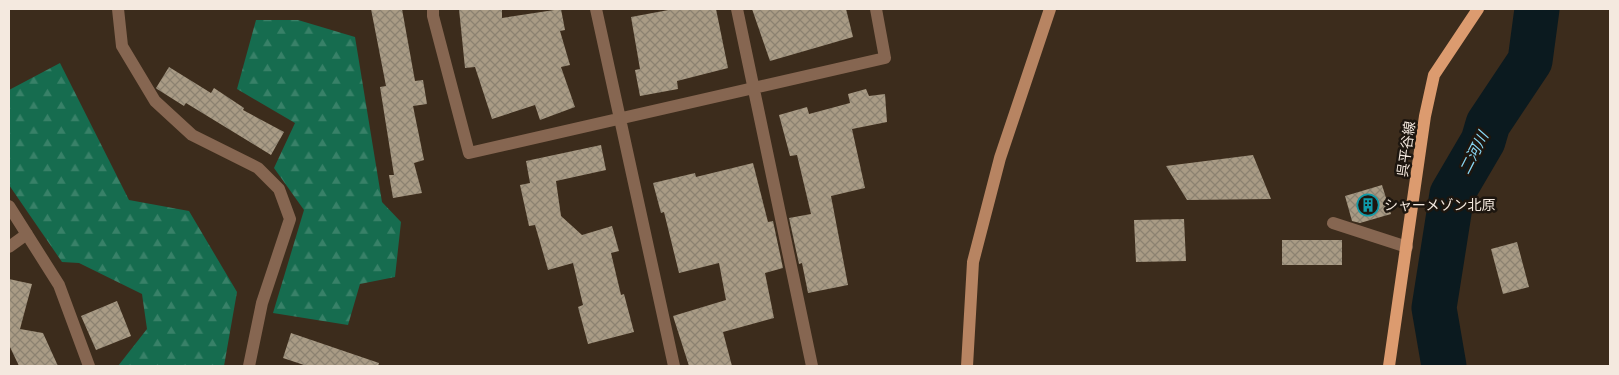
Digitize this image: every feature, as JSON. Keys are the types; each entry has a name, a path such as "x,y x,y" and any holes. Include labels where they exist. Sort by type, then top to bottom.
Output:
{"main road":[{"name":"呉平谷線","path":"1389,366 1408,247 1425,116 1434,75 1478,9"}],"street":[{"path":"118,9 122,46 155,100 192,135 258,168 279,190 290,219 262,303 249,366"},
{"path":"433,9 433,16 469,153 885,58 876,9"},
{"path":"596,9 674,366"},
{"path":"737,9 812,366"},
{"path":"967,366 973,262 1000,158 1050,9"},
{"path":"9,206 59,285 89,366"},
{"path":"1334,223 1408,247"},
{"path":"9,247 27,234"}],"green space":[{"path":"256,20 298,20 355,37 382,202 401,222 395,277 360,284 348,325 273,313 304,210 274,168 295,123 237,89"},
{"path":"60,63 129,200 189,211 237,292 224,366 118,366 147,329 142,294 79,263 62,262 9,185 9,90"}],"building":[{"path":"371,9 402,9 415,81 423,80 427,104 413,106 424,160 414,163 422,193 393,198 389,175 394,175 380,87 386,86"},
{"path":"459,9 502,9 502,18 561,9 565,30 560,31 570,65 561,67 575,107 540,120 535,105 492,119 475,67 465,68"},
{"path":"674,9 716,9 728,68 677,81 678,89 640,96 635,70 640,69 631,17"},
{"path":"752,9 846,9 853,37 770,61"},
{"path":"169,67 211,93 214,88 244,108 243,110 284,132 271,155 186,103 184,106 157,89"},
{"path":"866,89 869,96 885,94 887,122 852,129 865,188 831,196 848,285 808,293 802,263 799,264 789,218 811,214 797,155 790,156 779,115 807,107 809,114 850,103 848,94"},
{"path":"601,145 606,170 556,181 561,216 582,235 612,226 619,251 611,253 621,295 624,294 634,332 588,344 578,307 583,305 573,263 548,270 535,225 529,226 520,185 530,183 526,161"},
{"path":"1253,155 1271,199 1187,200 1166,166"},
{"path":"753,163 768,222 773,221 783,268 765,273 774,318 723,332 732,366 689,366 673,316 726,300 719,263 679,273 664,212 661,213 653,183 695,173 696,177"},
{"name":"シャーメゾン北原","path":"1382,185 1391,214 1360,223 1352,221 1345,196"},
{"path":"1184,219 1186,261 1136,262 1134,220"},
{"path":"1282,240 1342,240 1342,265 1282,265"},
{"path":"1517,242 1529,287 1503,294 1491,249"},
{"path":"9,279 32,284 20,329 43,333 58,366 19,366 9,345"},
{"path":"117,301 131,336 96,350 81,316"},
{"path":"291,333 379,363 378,366 307,366 283,358"}],"waterway":[{"name":"二河川","path":"1444,366 1434,308 1452,194 1483,141 1488,124 1530,61 1537,9"}],"place":[{"name":"シャーメゾン北原","path":"1368,205"}]}
